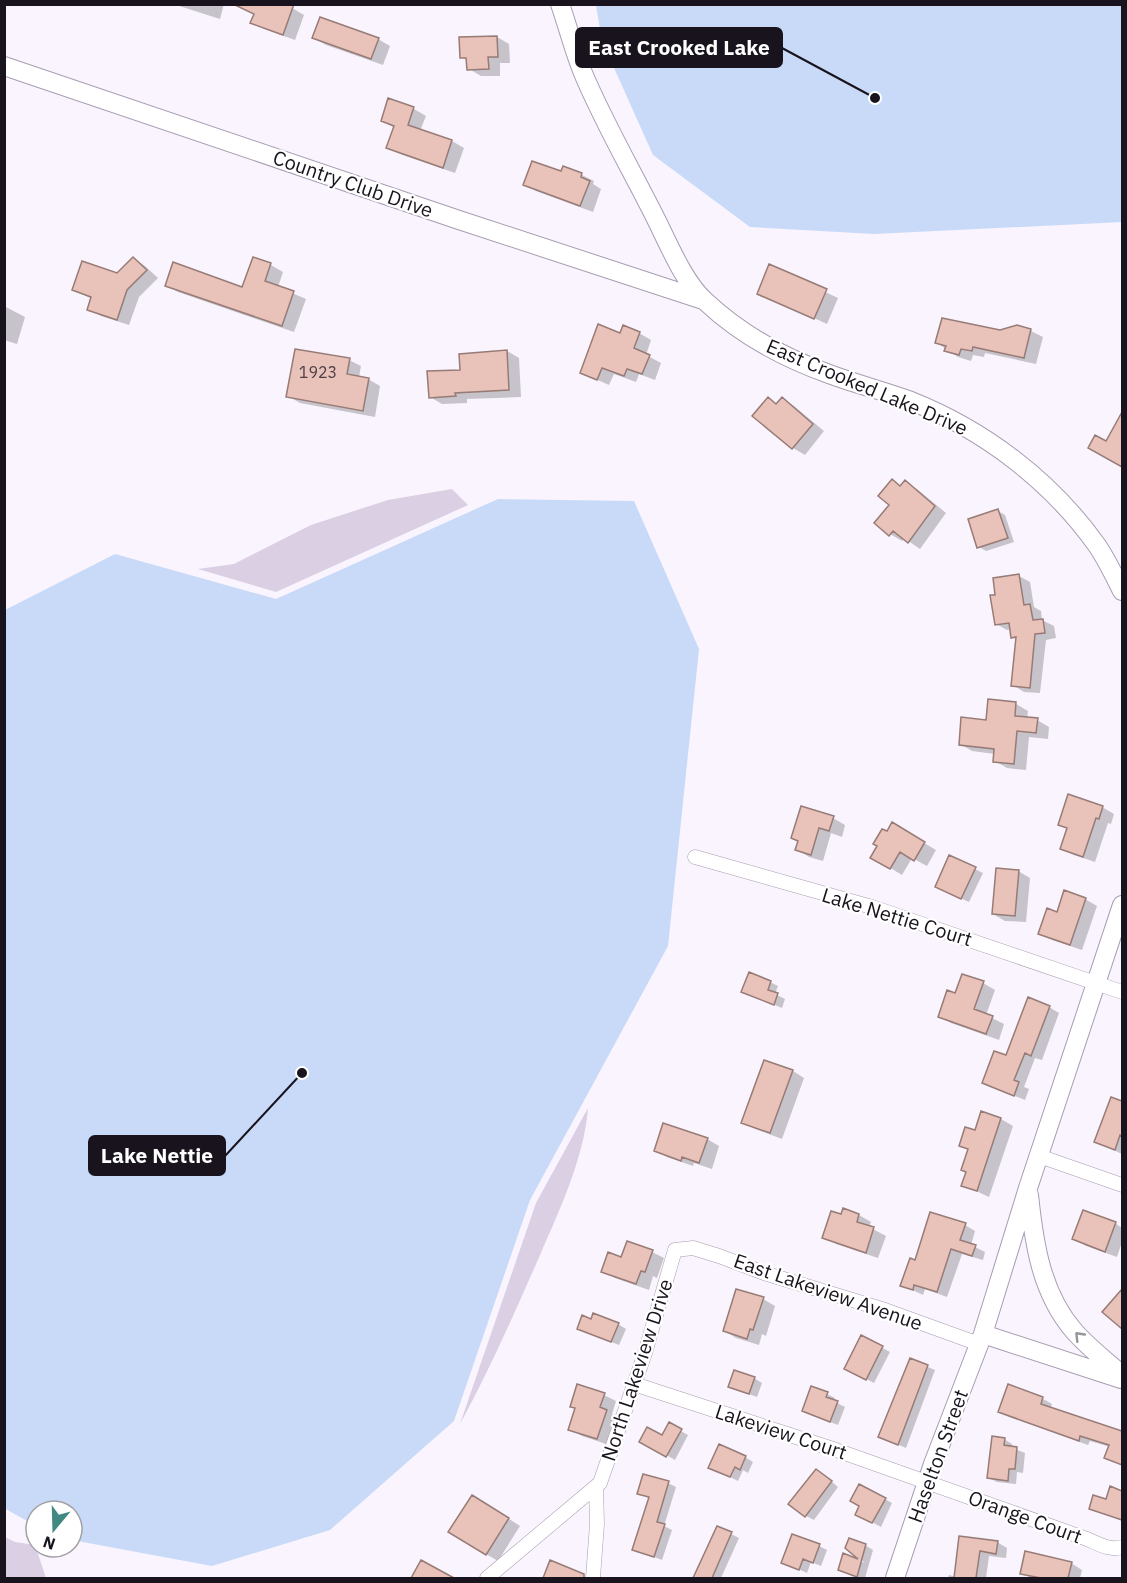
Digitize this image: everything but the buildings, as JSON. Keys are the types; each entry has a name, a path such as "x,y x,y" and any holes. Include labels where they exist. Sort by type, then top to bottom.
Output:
{"street":[{"name":"East Crooked Lake Drive","path":"560,4 583,72 597,103 671,248 691,284 703,300 735,326 771,349 827,373 936,412 985,439 1024,466 1065,505 1096,545 1122,591"},
{"name":"Country Club Drive","path":"4,66 703,300"},
{"name":"Lake Nettie Court","path":"695,857 872,908 1122,992"},
{"path":"981,1339 1028,1188 1122,905"},
{"path":"1039,1156 1122,1185"},
{"path":"1028,1188 1038,1258 1046,1284 1056,1305 1082,1340 1122,1377"},
{"name":"East Lakeview Avenue","path":"675,1250 693,1248 764,1273 981,1339 1122,1377"},
{"name":"North Lakeview Drive","path":"596,1487 600,1483 634,1384 675,1250"},
{"name":"Haselton Street","path":"895,1578 927,1483 981,1339"},
{"name":"Lakeview Court","path":"634,1384 836,1450 927,1483"},
{"name":"Orange Court","path":"927,1483 1107,1547 1116,1549 1122,1547"},
{"path":"487,1578 596,1487"},
{"path":"594,1578 597,1524 596,1487"}],"shaded area":[{"path":"452,489 468,505 276,592 198,569 234,564 311,525 388,500"},
{"path":"588,1108 582,1146 563,1201 502,1340 460,1424 536,1203"},
{"path":"5,1537 24,1543 24,1559 40,1559 46,1578 5,1578"}],"water":[{"path":"596,5 1122,5 1122,222 874,234 750,227 653,155 602,41"},
{"path":"498,499 634,501 699,649 668,946 530,1200 454,1421 330,1530 212,1566 84,1542 84,1499 24,1499 24,1519 4,1508 5,610 115,554 276,599"}],"place":[{"name":"East Crooked Lake","path":"875,98"},
{"name":"Lake Nettie","path":"302,1073"}]}
